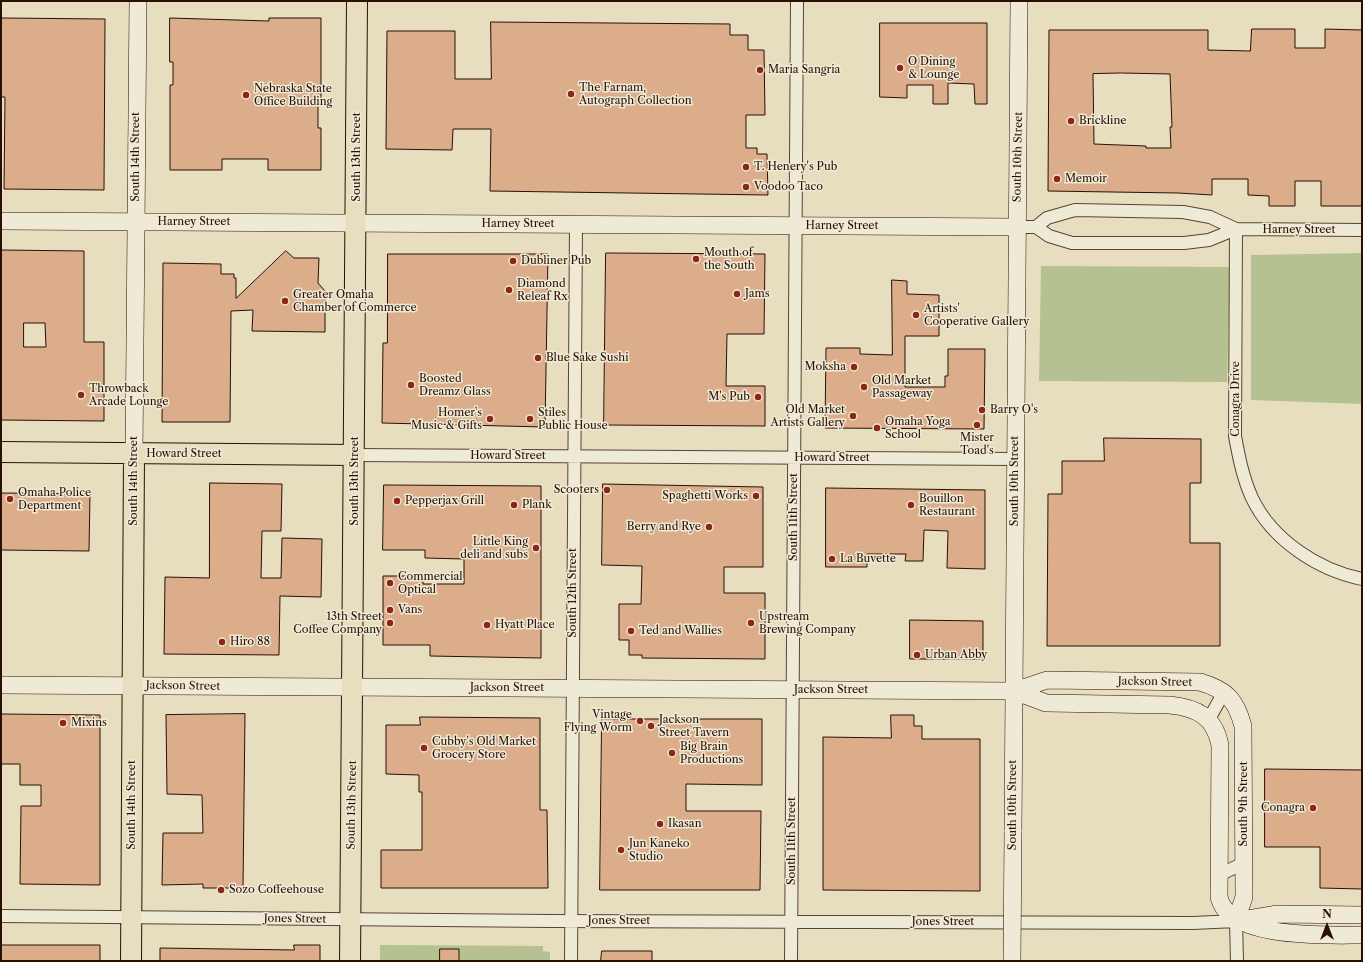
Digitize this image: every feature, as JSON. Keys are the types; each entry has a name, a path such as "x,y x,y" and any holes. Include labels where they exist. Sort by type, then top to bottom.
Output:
{"main road":[{"name":"South 14th Street","path":"131,961 138,1"},
{"name":"South 13th Street","path":"350,961 355,455 357,1"},
{"name":"South 10th Street","path":"1012,961 1019,1"},
{"name":"Harney Street","path":"1,221 1017,227"},
{"name":"Howard Street","path":"1,452 355,455"},
{"name":"Jackson Street","path":"1,685 1014,691 1047,680 1187,682 1205,684 1224,692"},
{"name":"Jackson Street","path":"1014,691 1046,703 1183,706 1209,719"},
{"name":"South 9th Street","path":"1224,692 1232,700 1239,711 1243,726 1244,898 1236,921"},
{"path":"1209,719 1214,726 1220,745 1221,906 1236,921"},
{"name":"Jones Street","path":"1236,921 1278,914 1362,915"},
{"name":"Jones Street","path":"1236,921 1284,934 1362,936"}],"street":[{"name":"South 11th Street","path":"791,961 797,1"},
{"name":"Harney Street","path":"1036,227 1047,218 1075,210 1183,212 1210,217 1236,229"},
{"name":"South 12th Street","path":"571,961 576,224"},
{"name":"Harney Street","path":"1017,227 1036,227 1049,236 1072,243 1184,243 1209,240 1236,229 1362,230"},
{"name":"Conagra Drive","path":"1236,229 1235,436 1240,466 1253,499 1270,525 1288,543 1313,562 1346,576 1362,579"},
{"name":"Howard Street","path":"355,455 1015,459"},
{"path":"1209,719 1224,692"},
{"path":"1220,875 1244,863"},
{"name":"Jones Street","path":"1,916 350,920 791,922 1193,923 1236,921"},
{"name":"South 9th Street","path":"1236,921 1237,961"}],"green space":[{"path":"1362,253 1362,404 1251,400 1251,255"},
{"path":"1041,266 1230,267 1227,382 1039,381"},
{"path":"380,945 543,946 543,951 550,952 550,961 380,961"}],"building":[{"path":"1,18 105,19 104,190 4,189 5,97 1,97"},
{"name":"Nebraska State Office Building","path":"170,18 269,21 269,18 321,18 321,105 318,105 318,128 321,128 321,170 268,170 268,159 222,159 222,170 170,170 170,85 173,85 173,62 170,62"},
{"name":"The Farnam, Autograph Collection","path":"491,22 730,24 730,35 748,35 748,50 764,50 765,115 746,115 746,148 757,148 757,154 767,154 768,195 490,191 491,129 453,129 452,150 386,149 387,31 455,31 455,79 491,79"},
{"path":"880,23 987,23 987,104 975,104 974,84 948,83 948,104 933,104 933,85 907,85 907,98 880,97"},
{"name":"Brickline","path":"1252,29 1295,29 1295,48 1325,48 1325,29 1362,30 1362,206 1321,206 1321,181 1295,181 1295,206 1269,206 1269,196 1248,195 1248,179 1212,179 1212,195 1048,191 1049,30 1208,30 1208,50 1250,51","holes":["1093,74 1170,74 1172,127 1170,127 1171,148 1146,148 1146,146 1094,144"]},
{"path":"1,250 84,251 84,342 104,342 104,421 1,420","holes":["24,323 45,323 46,347 24,347"]},
{"path":"286,251 294,258 319,258 318,283 325,291 325,332 252,331 253,310 231,311 230,422 162,422 163,263 221,264 221,274 234,274 234,278 236,278 236,298"},
{"path":"606,253 765,254 764,334 727,334 726,386 765,386 765,426 604,425"},
{"path":"388,254 548,254 545,427 382,423 383,343 387,343"},
{"path":"892,280 907,281 907,294 939,295 939,336 905,336 905,387 945,387 945,376 948,376 948,349 985,349 984,429 825,428 826,348 860,348 860,354 892,355"},
{"path":"1104,438 1201,439 1201,483 1190,483 1190,543 1220,543 1220,646 1047,646 1048,494 1062,494 1062,461 1104,461"},
{"path":"210,483 282,484 281,531 262,531 261,578 281,578 282,538 322,539 321,597 280,596 279,655 164,654 165,577 209,578"},
{"path":"603,484 763,487 763,567 724,567 724,593 765,593 765,659 642,658 642,655 629,655 629,640 619,640 619,604 641,604 642,566 602,565"},
{"path":"384,485 541,486 541,658 430,656 430,645 383,645 383,576 423,576 423,584 464,584 464,559 425,558 425,550 383,550"},
{"path":"826,488 985,490 985,569 947,568 948,531 924,530 923,561 905,561 906,554 867,554 867,567 826,567"},
{"path":"1,493 90,494 89,551 1,550"},
{"path":"910,620 983,621 983,659 910,659"},
{"path":"1,714 100,715 100,885 20,884 21,806 41,806 41,785 20,785 20,764 1,764"},
{"path":"245,714 243,888 203,888 203,884 162,885 163,833 203,833 202,795 167,794 166,715"},
{"path":"891,715 914,715 914,726 922,726 922,739 980,739 980,891 823,890 823,737 891,738"},
{"path":"420,717 540,718 540,810 547,810 548,888 381,888 381,850 422,850 422,792 419,792 419,775 386,774 386,725 420,725"},
{"path":"602,719 762,719 762,785 686,784 686,811 761,811 760,890 600,890"},
{"name":"Conagra","path":"1265,769 1362,770 1362,889 1320,888 1320,847 1265,847"},
{"path":"1,945 100,945 100,961 1,961"},
{"path":"294,945 320,945 320,961 160,961 160,948 294,950"},
{"path":"440,949 459,949 459,961 440,961"},
{"path":"602,951 652,951 652,961 601,961"}],"place":[{"name":"O Dining & Lounge","path":"900,68"},
{"name":"Maria Sangria","path":"760,70"},
{"name":"The Farnam, Autograph Collection","path":"571,94"},
{"name":"Nebraska State Office Building","path":"246,95"},
{"name":"Brickline","path":"1071,121"},
{"name":"T. Henery's Pub","path":"746,167"},
{"name":"Memoir","path":"1057,179"},
{"name":"Voodoo Taco","path":"746,187"},
{"name":"Mouth of the South","path":"696,259"},
{"name":"Dubliner Pub","path":"513,261"},
{"name":"Diamond Releaf Rx","path":"509,290"},
{"name":"Jams","path":"737,294"},
{"name":"Greater Omaha Chamber of Commerce","path":"285,301"},
{"name":"Artists' Cooperative Gallery","path":"916,315"},
{"name":"Blue Sake Sushi","path":"538,358"},
{"name":"Moksha","path":"854,367"},
{"name":"Boosted Dreamz Glass","path":"411,385"},
{"name":"Old Market Passageway","path":"864,387"},
{"name":"Throwback Arcade Lounge","path":"81,395"},
{"name":"M's Pub","path":"758,397"},
{"name":"Barry O's","path":"982,410"},
{"name":"Old Market Artists Gallery","path":"853,416"},
{"name":"Homer's Music & Gifts","path":"490,419"},
{"name":"Stiles Public House","path":"530,419"},
{"name":"Mister Toad's","path":"977,425"},
{"name":"Omaha Yoga School","path":"877,428"},
{"name":"Scooters","path":"607,490"},
{"name":"Spaghetti Works","path":"756,496"},
{"name":"Omaha Police Department","path":"10,499"},
{"name":"Pepperjax Grill","path":"397,501"},
{"name":"Plank","path":"514,505"},
{"name":"Bouillon Restaurant","path":"911,505"},
{"name":"Berry and Rye","path":"709,527"},
{"name":"Little King deli and subs","path":"536,548"},
{"name":"La Buvette","path":"832,559"},
{"name":"Commercial Optical","path":"390,583"},
{"name":"Vans","path":"390,610"},
{"name":"13th Street Coffee Company","path":"390,623"},
{"name":"Upstream Brewing Company","path":"751,623"},
{"name":"Hyatt Place","path":"487,625"},
{"name":"Ted and Wallies","path":"631,631"},
{"name":"Hiro 88","path":"222,642"},
{"name":"Urban Abby","path":"917,655"},
{"name":"Vintage Flying Worm","path":"640,721"},
{"name":"Mixins","path":"63,723"},
{"name":"Jackson Street Tavern","path":"651,726"},
{"name":"Cubby's Old Market Grocery Store","path":"424,748"},
{"name":"Big Brain Productions","path":"672,753"},
{"name":"Conagra","path":"1313,808"},
{"name":"Ikasan","path":"660,824"},
{"name":"Jun Kaneko Studio","path":"621,850"},
{"name":"Sozo Coffeehouse","path":"221,890"}]}
